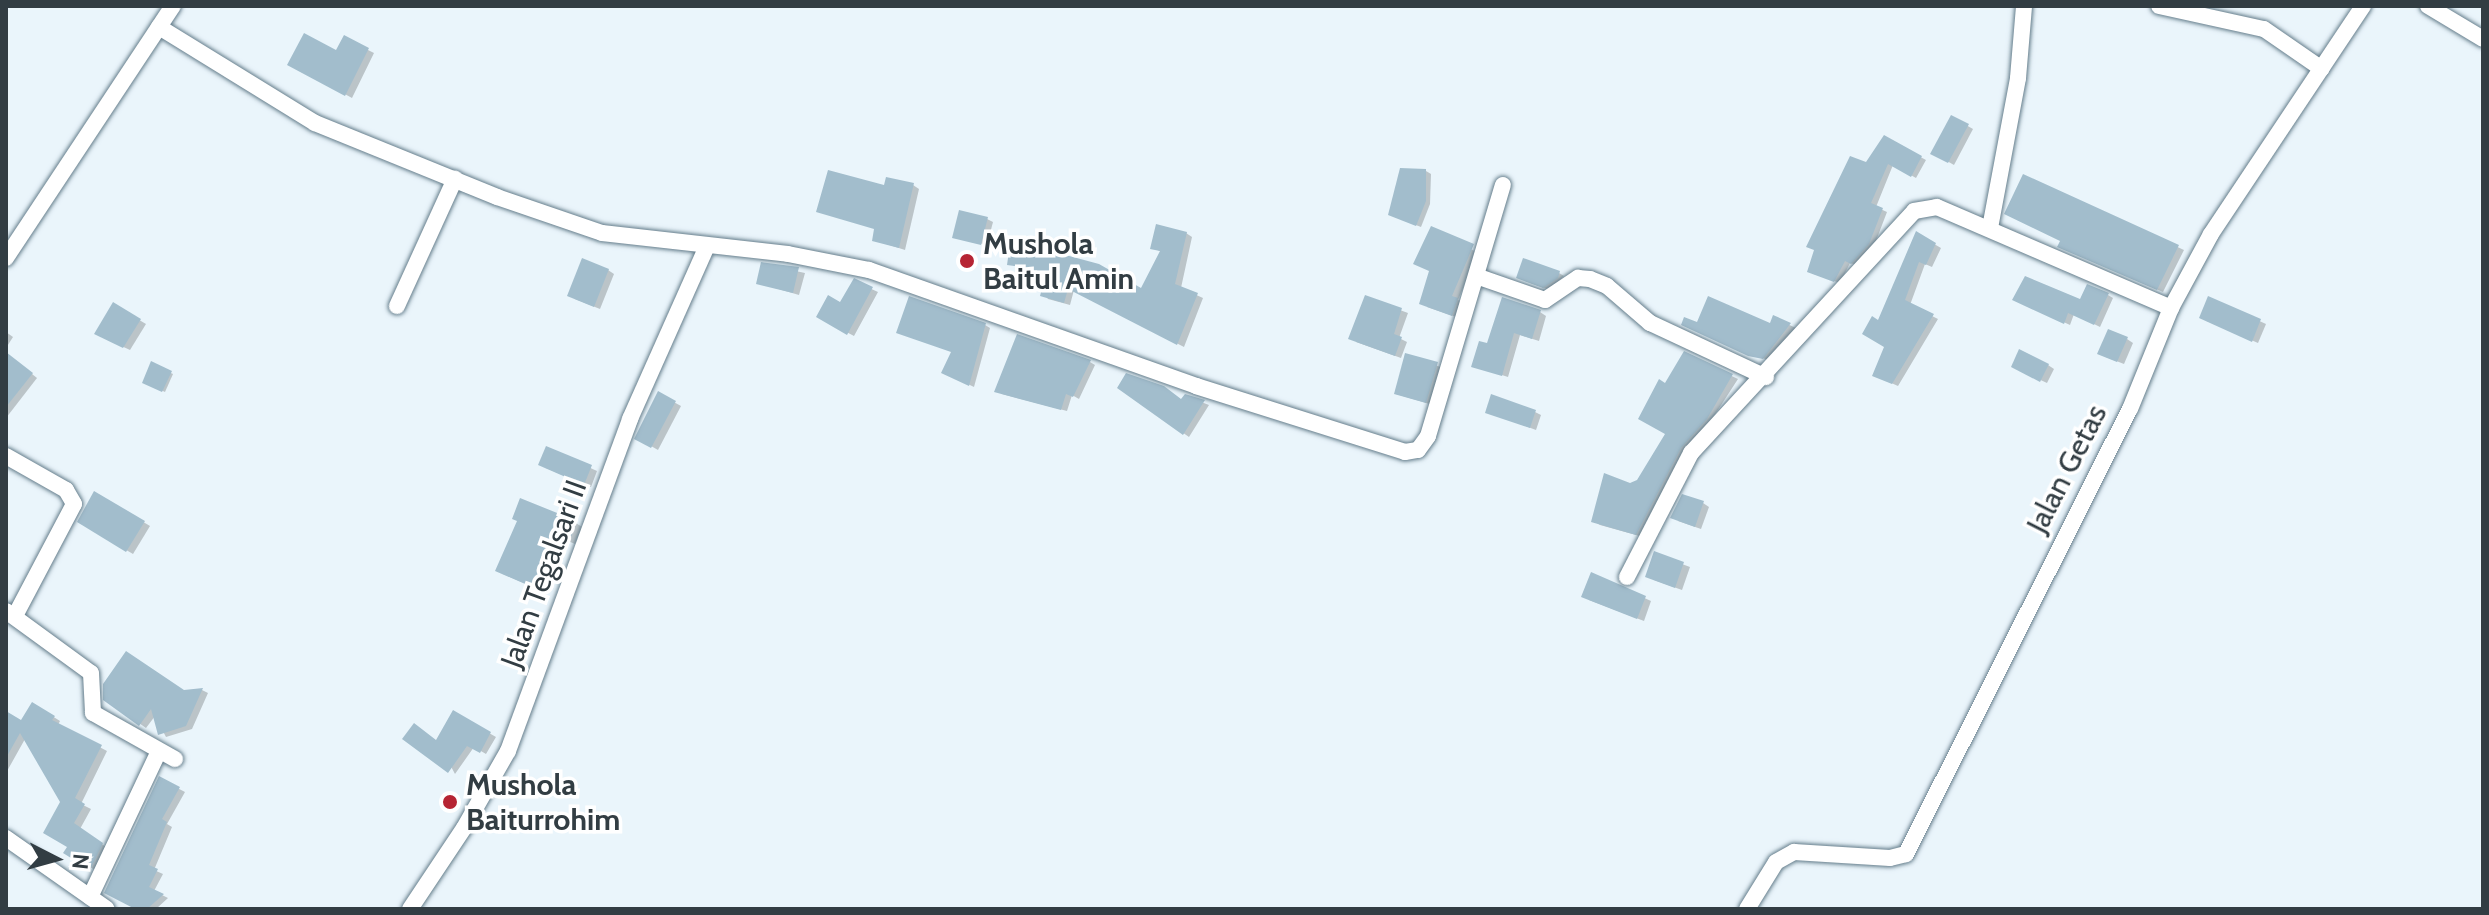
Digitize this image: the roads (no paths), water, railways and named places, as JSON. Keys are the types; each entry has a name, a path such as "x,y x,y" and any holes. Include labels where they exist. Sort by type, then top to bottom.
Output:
{"street":[{"path":"6,258 173,6"},
{"path":"1990,228 2018,78 2024,6"},
{"path":"2159,6 2264,29 2322,69"},
{"name":"Jalan Getas","path":"1747,909 1776,862 1794,852 1816,849 1890,858 1906,854 2130,409 2171,308 2244,182 2363,6"},
{"path":"2428,6 2483,39"},
{"path":"159,27 315,123 602,233 788,254 869,270 1196,386 1405,452 1418,450 1428,436 1479,277 1503,185"},
{"path":"397,306 455,179"},
{"path":"1627,577 1691,453 1766,377 1914,211 1937,207 2171,308"},
{"name":"Jalan Tegalsari II","path":"410,909 464,828 508,751 630,419 707,246"},
{"path":"1479,277 1545,300 1578,278 1590,279 1607,286 1650,323 1766,377"},
{"path":"6,456 66,490 74,504 11,614 91,673 93,713 175,759"},
{"path":"90,897 159,751"},
{"path":"6,838 107,909"}],"place":[{"name":"Mushola Baitul Amin","path":"967,261"},
{"name":"Mushola Baiturrohim","path":"450,802"}]}
